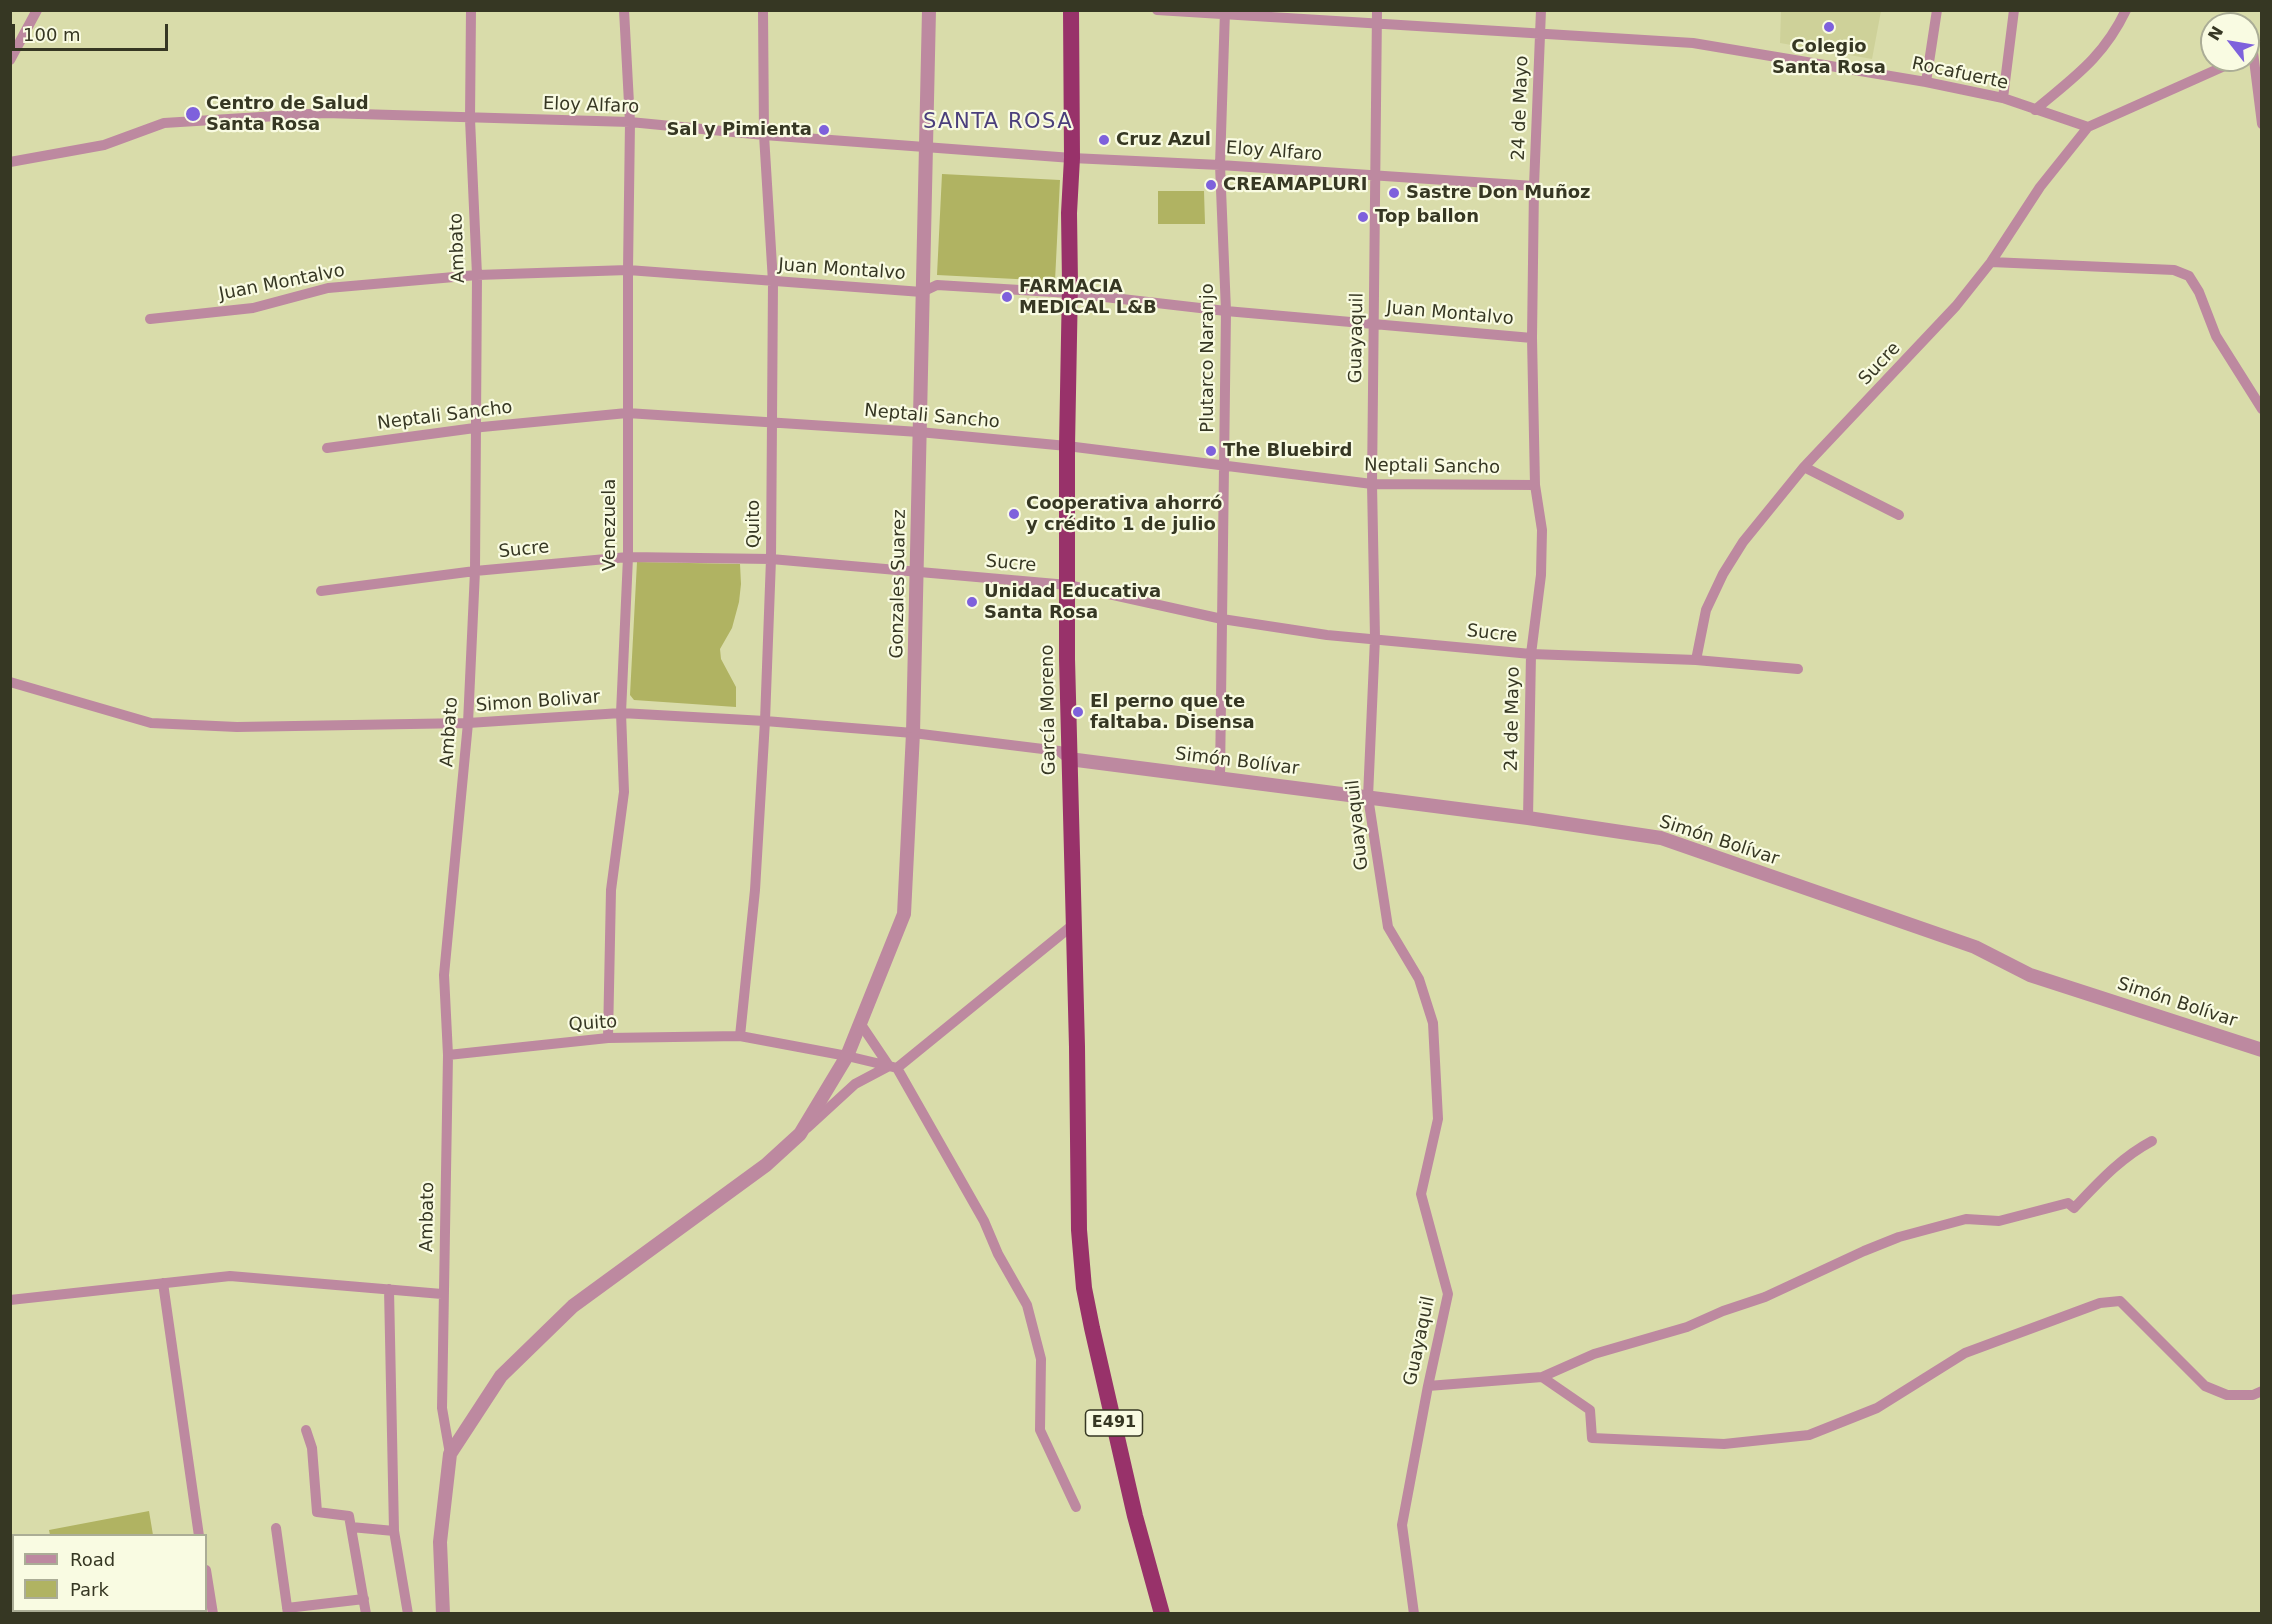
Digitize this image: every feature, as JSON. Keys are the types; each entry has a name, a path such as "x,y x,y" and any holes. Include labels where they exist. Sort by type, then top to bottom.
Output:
{"highway":[{"name":"García Moreno","path":"1071,10 1072,158 1069,213 1067,446 1069,759 1079,1230 1084,1288 1092,1328 1135,1516 1162,1614"}],"street":[{"path":"10,60 37,10"},
{"name":"Ambato","path":"450,1454 442,1408 442,1294 448,1055 444,975 468,723 475,572 477,275 470,119 471,10"},
{"name":"Venezuela","path":"608,1038 611,890 624,792 621,713 628,557 630,122 624,10"},
{"name":"Quito","path":"740,1036 755,890 765,721 771,559 772,282 764,135 763,10"},
{"name":"Gonzales Suarez","path":"450,1454 501,1376 573,1306 765,1165 800,1134 847,1056 904,914 913,733 925,146 930,10"},
{"name":"Rocafuerte","path":"1157,10 1693,43 1926,82 2002,98 2088,127"},
{"name":"Guayaquil","path":"1377,10 1372,484 1375,638 1368,797 1388,927 1419,979 1433,1023 1438,1119 1421,1194 1448,1294 1402,1525 1414,1614"},
{"name":"24 de Mayo","path":"1528,818 1531,654 1541,575 1542,530 1535,485 1532,338 1534,186 1541,10"},
{"path":"1926,82 1937,10"},
{"path":"2002,98 2014,10"},
{"path":"2035,110 2089,65 2115,34 2126,10"},
{"name":"Plutarco Naranjo","path":"1220,778 1226,311 1220,165 1225,13"},
{"path":"2088,127 2211,72"},
{"path":"2256,72 2262,124"},
{"name":"Eloy Alfaro","path":"10,162 104,145 164,123 325,114 630,122 764,135 1072,158 1220,165 1534,186"},
{"name":"Sucre","path":"1696,660 1706,610 1723,574 1755,525 1804,468 1956,306 1991,262 2040,187 2088,127"},
{"path":"1991,262 2174,270 2189,276 2199,292 2216,336 2253,399 2262,409"},
{"name":"Juan Montalvo","path":"150,319 253,309 328,288 477,275 628,270 922,292 937,285 1070,293 1226,311 1532,338"},
{"name":"Neptali Sancho","path":"327,448 477,428 627,413 920,432 1067,446 1372,484 1535,485"},
{"path":"1804,468 1899,515"},
{"name":"Sucre","path":"321,591 475,572 628,557 771,559 1068,585 1222,619 1327,635 1531,654 1696,660 1798,669"},
{"name":"Simon Bolivar","path":"10,682 151,723 237,727 468,723 621,713 765,721 913,733 1059,752 1069,759"},
{"name":"Simón Bolívar","path":"1069,759 1528,818 1661,838 1975,947 2030,975 2262,1050"},
{"path":"800,1134 855,1084 893,1067 1074,924"},
{"path":"860,1023 893,1067 984,1221 998,1254 1028,1305 1041,1359 1040,1430 1076,1507"},
{"name":"Quito","path":"448,1055 608,1038 740,1036 893,1067"},
{"path":"1428,1386 1542,1377 1594,1354 1687,1327 1765,1297 1899,1237 1966,1219 1999,1221 2068,1203 2073,1208 2118,1162 2152,1141"},
{"path":"10,1300 230,1276 442,1294"},
{"path":"163,1283 199,1534"},
{"path":"389,1289 394,1531 408,1614"},
{"path":"1542,1377 1590,1410 1592,1438 1724,1444 1809,1435 1877,1408 1965,1353 2100,1303 2120,1301 2205,1386 2228,1395 2253,1395 2262,1391"},
{"path":"306,1430 312,1448 317,1512 349,1516 366,1614"},
{"path":"443,1614 440,1542 450,1454"},
{"path":"351,1527 394,1531"},
{"path":"276,1528 287,1611 364,1599"},
{"path":"207,1576 213,1614"}],"shaded area":[{"name":"Colegio Santa Rosa","path":"1781,11 1881,11 1872,59 1780,43"}],"green space":[{"path":"942,174 1060,180 1055,281 937,275"},
{"path":"1158,191 1204,191 1205,224 1158,224"},
{"path":"637,562 740,564 739,602 732,628 720,649 721,659 736,687 736,707 634,700 630,695"},
{"path":"149,1511 153,1534 50,1534 49,1530"},
{"path":"64,1612 167,1612 167,1613 65,1614"}],"place":[{"name":"Colegio Santa Rosa","path":"1829,27"},
{"name":"Centro de Salud Santa Rosa","path":"193,114"},
{"name":"Sal y Pimienta","path":"824,130"},
{"name":"Cruz Azul","path":"1104,140"},
{"name":"CREAMAPLURI","path":"1211,185"},
{"name":"Sastre Don Muñoz","path":"1394,193"},
{"name":"Top ballon","path":"1363,217"},
{"name":"FARMACIA MEDICAL L&B","path":"1007,297"},
{"name":"The Bluebird","path":"1211,451"},
{"name":"Cooperativa ahorró y crédito 1 de julio","path":"1014,514"},
{"name":"Unidad Educativa Santa Rosa","path":"972,602"},
{"name":"El perno que te faltaba. Disensa","path":"1078,712"}],"district":[{"name":"SANTA ROSA","path":"998,123"}]}
